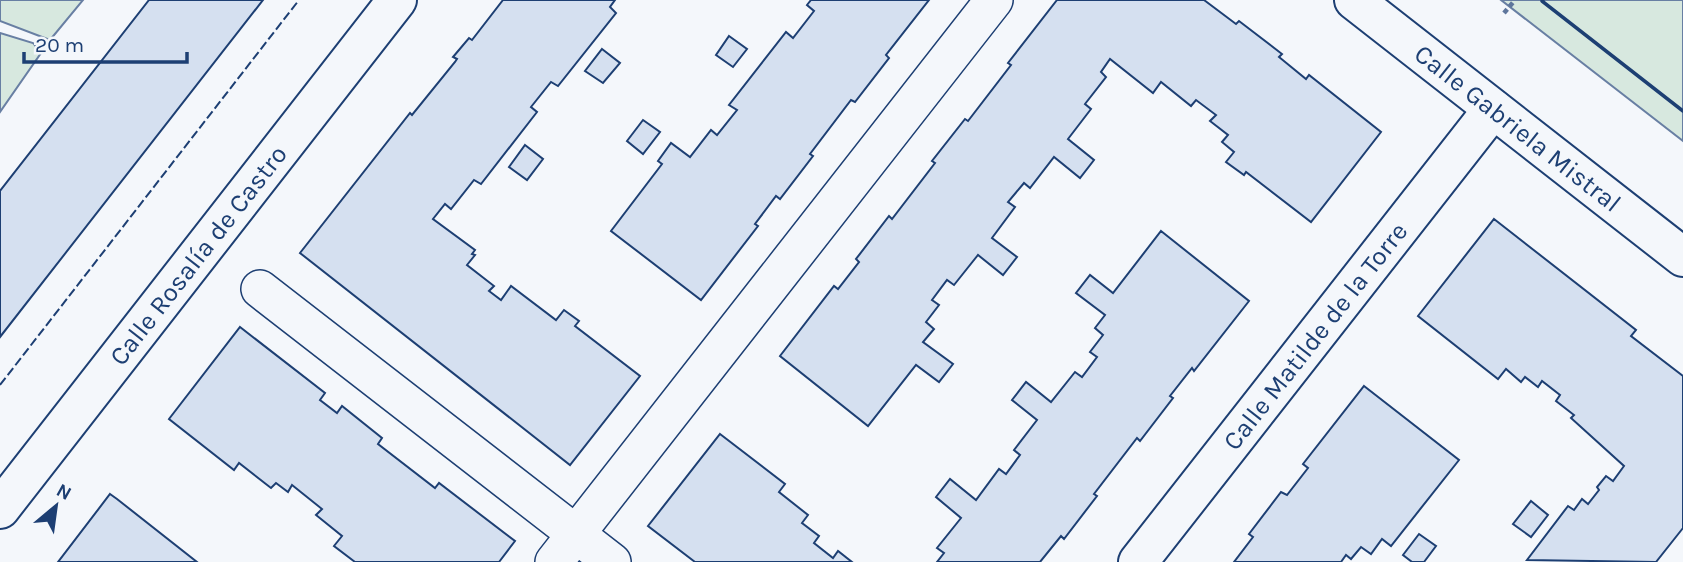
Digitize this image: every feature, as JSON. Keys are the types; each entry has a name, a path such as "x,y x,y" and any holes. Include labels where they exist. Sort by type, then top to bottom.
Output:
{"street":[{"name":"Calle Rosalía de Castro","path":"0,509 397,0"},
{"path":"565,548 994,0"},
{"name":"Calle Gabriela Mistral","path":"1354,0 1683,257"},
{"name":"Calle Matilde de la Torre","path":"1138,562 1493,109"},
{"path":"260,289 565,548 612,562"}],"path":[{"path":"1504,13 1515,0"}],"shaded area":[{"path":"0,0 83,0 50,40 0,21"},
{"path":"1501,0 1683,0 1683,141"},
{"path":"0,33 33,43 41,53 0,112"}],"building":[{"path":"149,0 263,0 0,337 0,191"},
{"path":"503,0 615,0 610,7 616,13 558,86 551,82 531,107 537,112 481,184 474,180 451,209 445,204 433,219 475,250 472,254 475,255 467,265 494,286 489,291 501,300 511,286 556,320 564,310 579,321 575,326 640,376 570,465 300,253 410,113 412,115 455,62 457,59 453,57 469,38 472,40"},
{"path":"811,0 929,0 886,55 889,58 855,102 851,100 780,199 776,196 755,224 758,226 701,300 611,231 662,164 658,161 671,143 690,157 711,130 717,135 737,110 729,105 786,32 793,38 814,11 807,5"},
{"path":"1057,0 1204,0 1236,24 1239,21 1282,54 1279,57 1306,79 1309,75 1381,132 1311,222 1246,172 1244,175 1226,162 1234,152 1222,142 1228,135 1210,121 1216,115 1196,100 1191,106 1161,82 1153,93 1110,59 1101,72 1106,77 1085,104 1091,109 1068,139 1094,160 1080,178 1054,157 1030,188 1024,183 1008,202 1015,207 992,238 1017,257 1003,275 978,255 954,285 947,280 932,300 939,305 926,322 934,329 923,342 953,364 939,382 916,365 868,426 780,356 834,286 838,289 859,262 856,259 889,216 892,219 935,163 932,161 965,119 968,121 1011,65 1008,63"},
{"path":"729,36 747,49 733,67 716,55"},
{"path":"602,49 620,63 603,83 585,71"},
{"path":"643,120 660,132 643,154 627,141"},
{"path":"525,145 543,159 527,180 509,167"},
{"path":"1494,219 1636,330 1631,336 1683,376 1683,528 1656,562 1527,560 1568,506 1574,510 1582,499 1588,504 1606,476 1613,481 1624,466 1571,418 1574,415 1556,401 1560,395 1542,381 1538,387 1525,377 1521,382 1506,369 1498,379 1418,316"},
{"path":"1161,231 1249,301 1194,371 1192,368 1170,396 1173,398 1140,441 1137,438 1064,539 1061,536 1040,562 937,562 944,553 937,548 961,518 936,497 950,479 976,500 999,469 1006,474 1020,455 1014,450 1037,420 1012,400 1026,382 1051,402 1075,372 1082,377 1097,357 1090,352 1103,335 1095,328 1105,315 1076,293 1090,275 1113,293"},
{"path":"240,327 325,393 320,400 337,413 342,406 382,438 378,444 435,488 439,483 515,541 499,562 355,562 334,546 342,536 316,515 322,509 292,485 288,492 276,483 271,488 239,463 234,470 169,419"},
{"path":"1364,386 1459,460 1391,546 1382,539 1371,554 1361,547 1351,559 1346,555 1341,562 1234,562 1253,537 1249,534 1281,492 1287,495 1308,468 1303,464"},
{"path":"720,434 785,484 779,492 808,515 802,523 819,536 814,543 833,558 838,551 852,562 695,562 648,526"},
{"path":"110,494 117,499 197,562 58,562"},
{"path":"1531,501 1548,515 1531,537 1513,524"},
{"path":"1419,534 1436,546 1424,562 1412,562 1403,555"}],"fence":[{"path":"0,385 299,0"}],"wall":[{"path":"1543,0 1683,111"}]}
